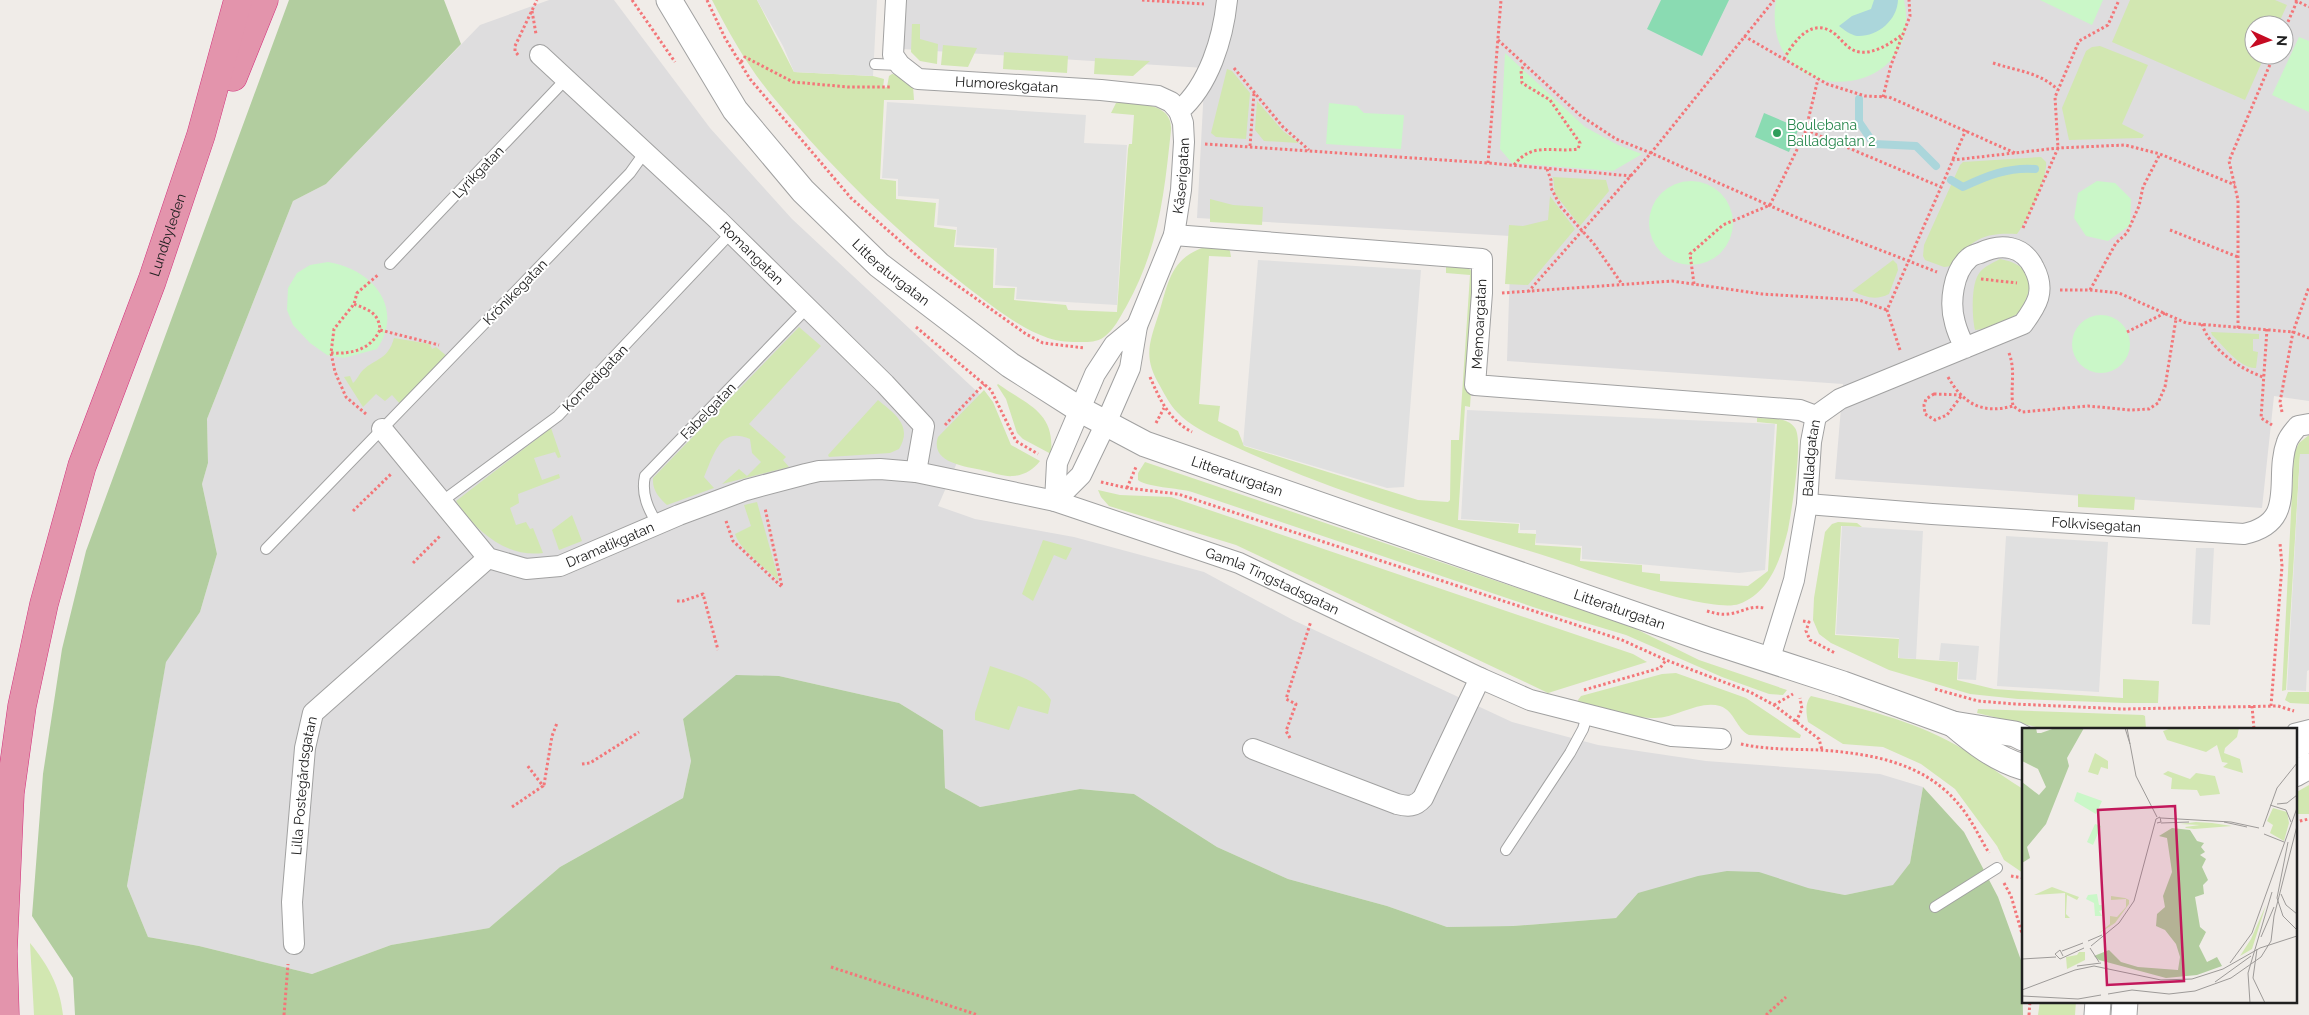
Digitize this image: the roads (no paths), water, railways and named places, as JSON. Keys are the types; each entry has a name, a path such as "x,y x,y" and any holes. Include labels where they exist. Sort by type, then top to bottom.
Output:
{"highway":[{"name":"Lundbyleden","path":"6,1015 3,951 10,793 22,706 44,604 82,466 152,281 200,135 238,0"},
{"path":"200,135 219,112 264,0"}],"street":[{"name":"Litteraturgatan","path":"669,0 735,110 803,191 879,265 1010,365 1106,424 1146,444 1769,661 1843,684 1953,724 2020,735"},
{"path":"896,0 893,55 900,65"},
{"path":"1179,111 1189,103 1202,84 1215,54 1227,3"},
{"name":"Romangatan","path":"540,55 731,233 885,384 924,426 916,472"},
{"name":"Humoreskgatan","path":"900,65 918,79 1101,90 1158,96 1172,102 1179,111"},
{"name":"Kåserigatan","path":"1106,424 1130,368 1137,326 1174,235 1181,190 1184,142 1183,123 1179,111"},
{"name":"Memoargatan","path":"1174,235 1482,259 1482,293 1475,385 1800,410 1816,416"},
{"name":"Balladgatan","path":"1769,661 1794,580 1807,504 1811,442 1816,416 1840,399 1908,372 2023,324 2035,308 2040,289 2040,278 2030,259 2015,248 1991,247 1969,257 1956,278 1953,298 1954,322 1965,348"},
{"name":"Kåserigatan","path":"1079,409 1095,374 1114,345 1137,326"},
{"path":"1055,500 1057,463 1079,409"},
{"path":"1055,500 1082,475 1106,424"},
{"name":"Folkvisegatan","path":"1807,504 2244,534 2258,530 2269,523 2276,514 2280,502 2286,444 2298,426 2309,424"},
{"path":"382,429 488,558"},
{"name":"Dramatikgatan","path":"488,558 526,570 560,566 746,490 819,471 880,469 916,472 1055,500"},
{"name":"Gamla Tingstadsgatan","path":"1055,500 1239,564 1530,700 1587,716 1672,736 1721,739"},
{"name":"Lilla Postegårdsgatan","path":"294,944 292,902 303,767 313,713 488,558"},
{"path":"1253,750 1409,807 1423,798 1480,678"},
{"name":"Litteraturgatan","path":"1953,724 1976,743 2018,769"},
{"path":"2296,746 2309,740"},
{"path":"2296,773 2309,766"},
{"path":"2097,1015 2098,1002"},
{"path":"2124,1015 2125,1002"}],"lane":[{"path":"875,64 900,65"},
{"name":"Lyrikgatan","path":"390,264 566,80"},
{"name":"Krönikegatan","path":"382,429 630,172 645,152"},
{"name":"Komedigatan","path":"441,502 558,416 731,233"},
{"name":"Fabelgatan","path":"658,525 651,514 642,489 645,476 807,308"},
{"path":"266,549 382,429"},
{"path":"1506,850 1570,754 1583,730 1587,716"},
{"path":"2296,728 2309,725"},
{"path":"1934,907 1997,868"}],"water":[{"path":"1874,0 1898,0 1894,15 1885,26 1872,34 1857,36 1839,26 1852,16 1871,9"}],"waterway":[{"path":"1859,99 1859,122 1874,144 1916,146 1936,166"},
{"path":"1951,180 1963,187 1998,173 2016,169 2035,169"}],"place":[{"name":"Boulebana Balladgatan 2","path":"1777,133"}]}
